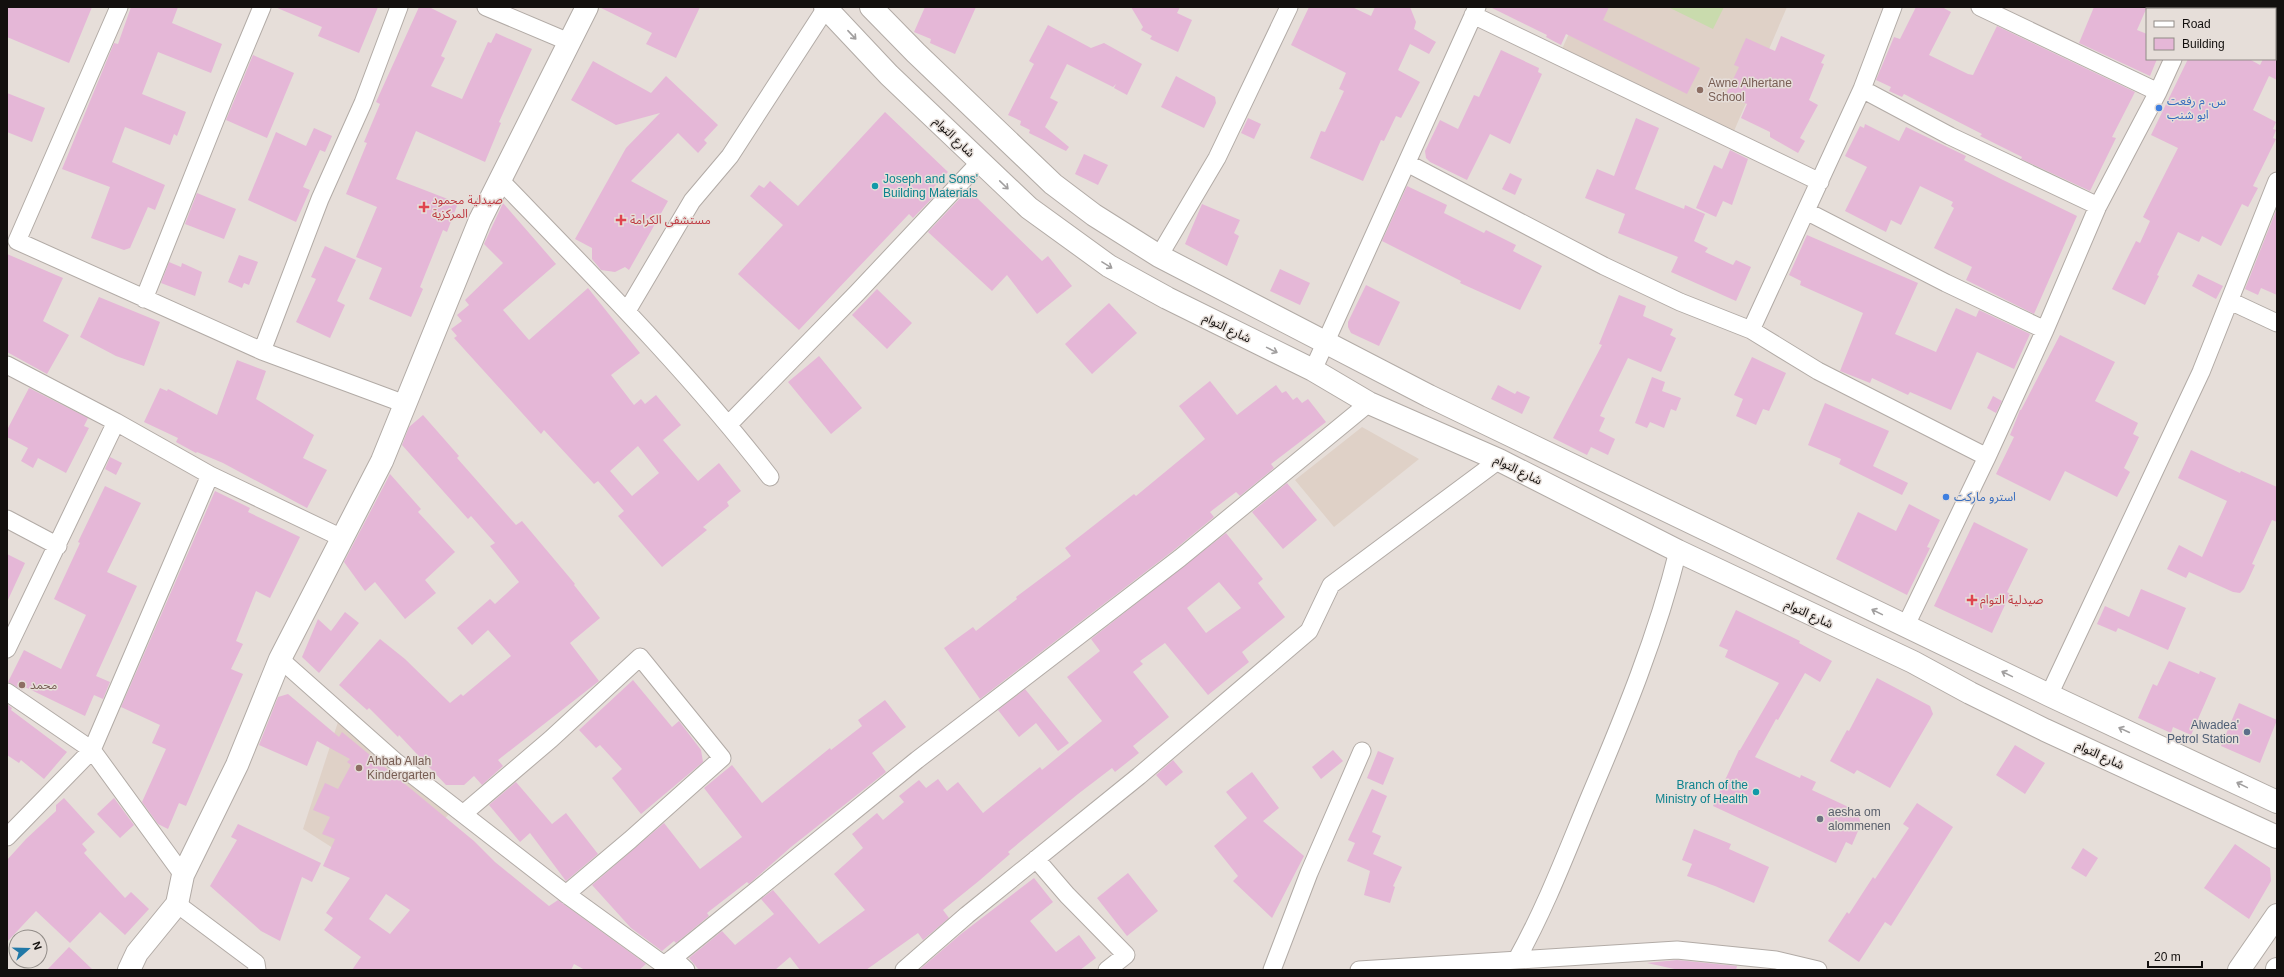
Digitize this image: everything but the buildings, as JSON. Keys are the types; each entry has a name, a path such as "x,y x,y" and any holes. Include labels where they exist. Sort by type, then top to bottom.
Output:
{"main road":[{"path":"129,970 137,953 177,904 183,875 237,765 280,659 382,461 480,220 587,7"},
{"name":"شارع التوام","path":"826,7 889,75 1029,208 1109,266 1166,298 1313,370 1369,403 1499,460 1678,551 1913,662 1970,693 2045,730 2277,837"},
{"path":"871,7 916,53 1053,184 1094,215 1159,256 1429,396 2049,695 2277,802"},
{"path":"2239,970 2277,915"}],"street":[{"path":"119,7 17,241 262,351 405,404"},
{"path":"144,299 262,7"},
{"path":"262,351 320,199 363,103 399,7"},
{"path":"486,7 569,42"},
{"path":"627,311 692,201 730,156 826,7"},
{"path":"1159,256 1217,158 1289,7"},
{"path":"1751,330 1862,89 1893,7"},
{"path":"1980,7 2158,92"},
{"path":"1313,370 1475,11 1820,182"},
{"path":"1906,625 1987,458 2045,330 2098,206 2158,92 2173,60"},
{"path":"1862,89 1950,136 2098,206"},
{"path":"729,424 857,293 980,162"},
{"path":"1407,163 1604,266 1680,302 1751,330 1818,371 1987,458"},
{"path":"500,180 659,344 729,424 770,477"},
{"path":"2049,695 2201,372 2277,181"},
{"path":"1806,211 1946,284 2045,330"},
{"path":"2230,301 2277,322"},
{"path":"7,365 116,422 210,475 342,538"},
{"path":"666,964 917,760 1180,558 1369,403"},
{"path":"7,649 58,546 116,422"},
{"path":"904,970 967,914 1139,776 1309,631 1331,585 1499,460"},
{"path":"7,837 92,750 210,475"},
{"path":"7,519 58,546"},
{"path":"1517,959 1537,923 1632,697 1667,597 1678,551"},
{"path":"463,814 551,739 640,657 722,758 630,840 566,894"},
{"path":"280,659 396,762 566,894 666,964 686,970"},
{"path":"7,692 92,750 183,875"},
{"path":"1272,970 1309,873 1362,751"},
{"path":"1036,859 1067,895 1126,955 1107,970"},
{"path":"177,904 261,968"},
{"path":"1358,970 1677,950 1776,960 1818,970"}],"shaded area":[{"name":"Awne Alhertane School","path":"1581,7 1787,7 1734,131 1562,49"},
{"path":"1362,427 1419,459 1334,527 1295,480"},
{"name":"Ahbab Allah Kindergarten","path":"338,722 450,813 406,860 377,876 303,829"}],"green space":[{"path":"1668,7 1724,7 1713,29"}],"place":[{"name":"Awne Alhertane School","path":"1700,90"},
{"name":"س. م رفعت ابو شنب","path":"2159,108"},
{"name":"Joseph and Sons' Building Materials","path":"875,186"},
{"name":"صيدلية محمود المركزية","path":"424,207"},
{"name":"مستشفى الكرامة","path":"621,220"},
{"name":"استرو ماركت","path":"1946,497"},
{"name":"صيدلية التوام","path":"1972,600"},
{"name":"محمد","path":"22,685"},
{"name":"Alwadea' Petrol Station","path":"2247,732"},
{"name":"Ahbab Allah Kindergarten","path":"359,768"},
{"name":"Branch of the Ministry of Health","path":"1756,792"},
{"name":"aesha om alommenen","path":"1820,819"}]}
